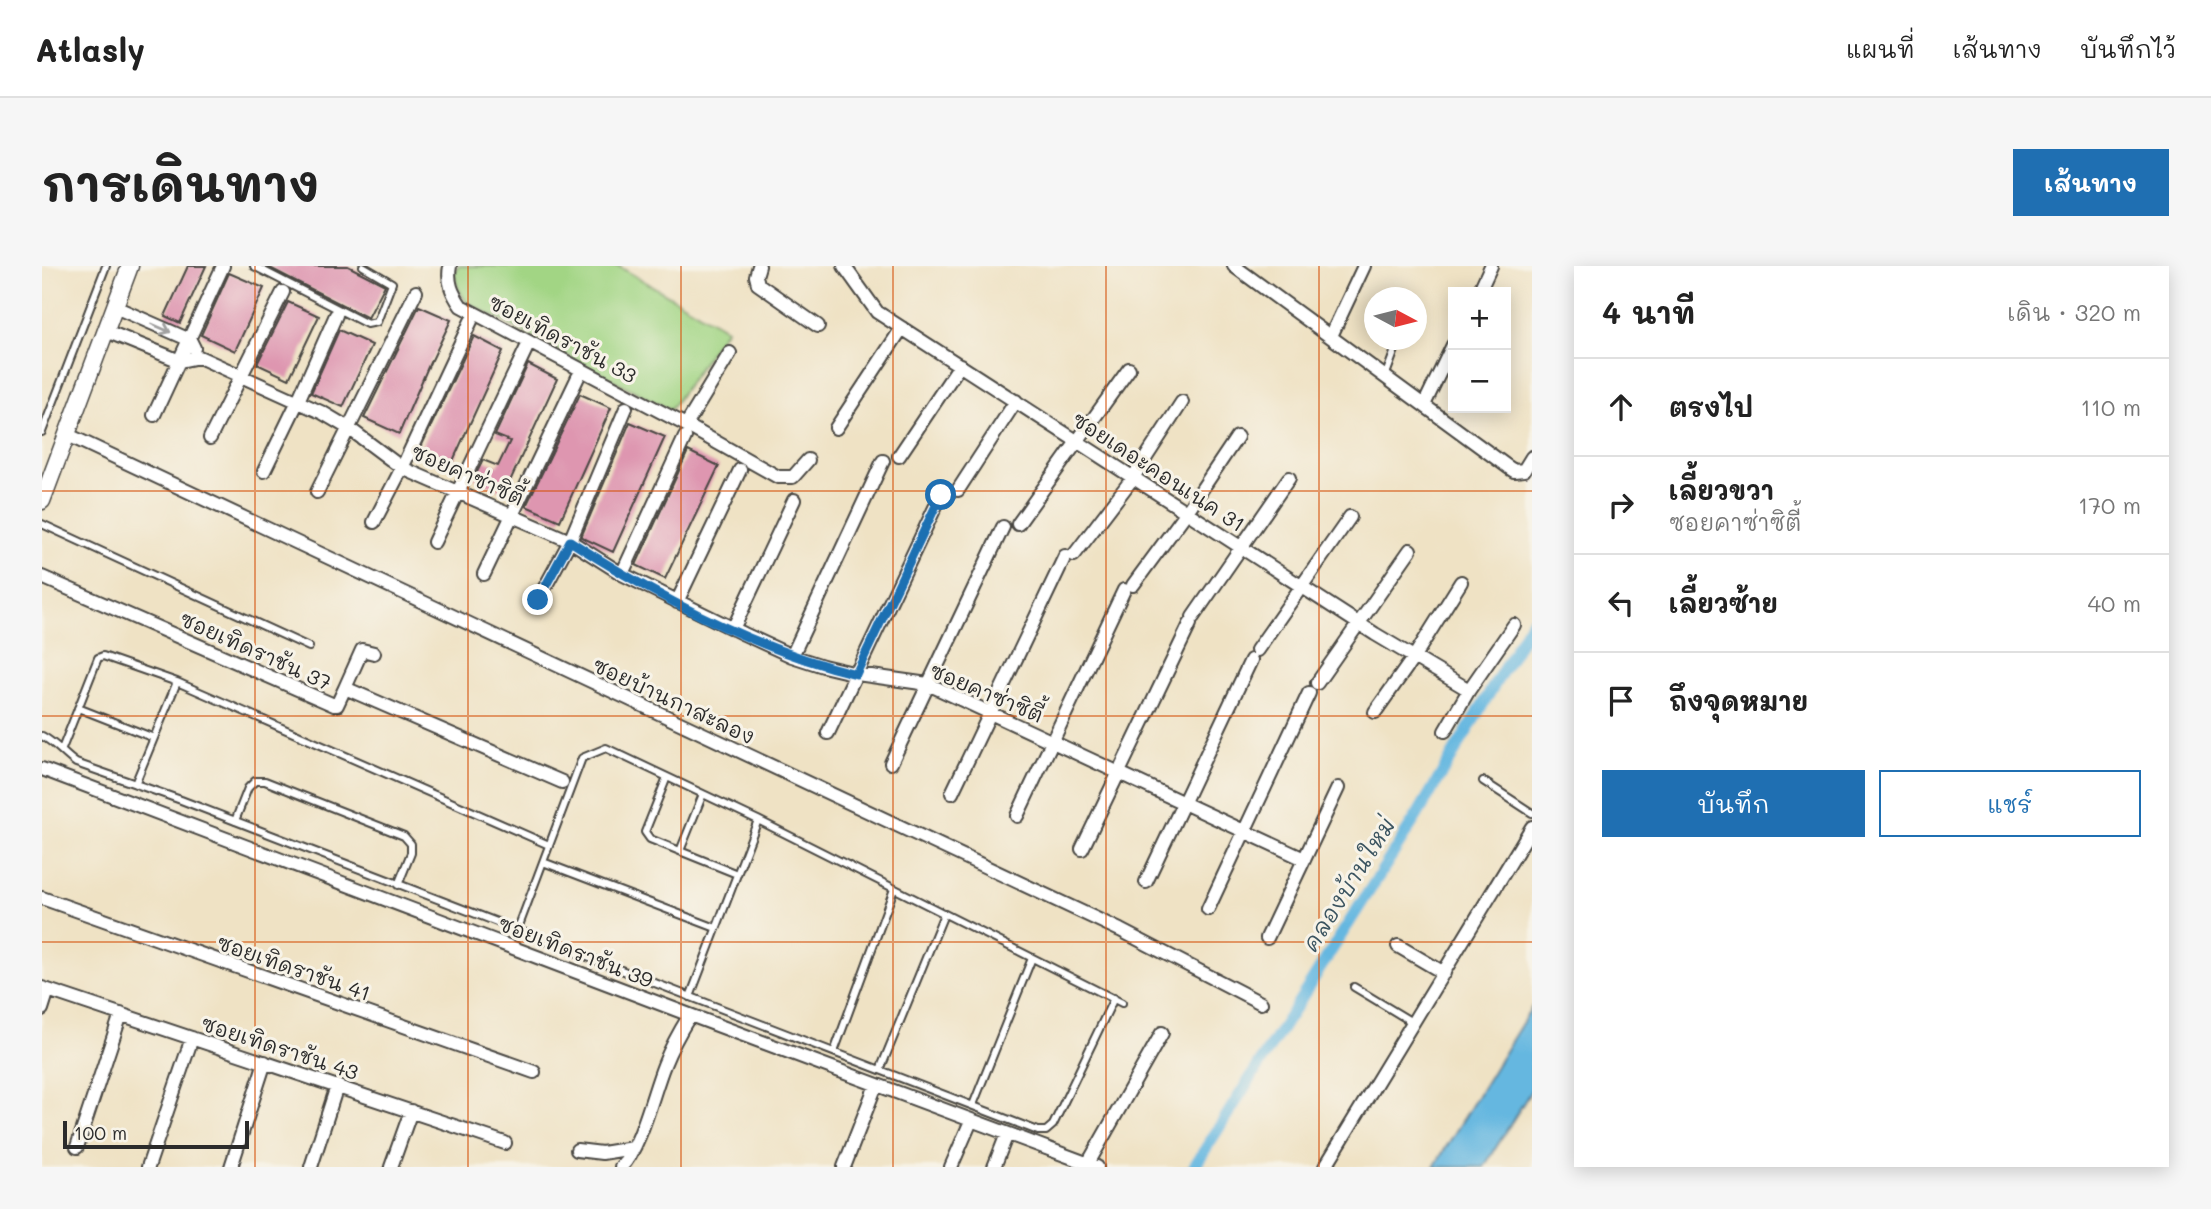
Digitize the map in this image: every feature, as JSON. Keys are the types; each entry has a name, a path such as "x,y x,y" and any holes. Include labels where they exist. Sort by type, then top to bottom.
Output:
{"street":[{"path":"42,501 130,266"},
{"path":"154,415 223,266"},
{"path":"760,266 756,276 758,284 818,326"},
{"path":"1235,266 1514,471 1524,470 1530,462"},
{"path":"1331,336 1364,266"},
{"path":"1481,287 1491,266"},
{"name":"ซอยเทิดราชัน 33","path":"448,267 452,292 461,306 686,431 778,477 793,477 808,460"},
{"name":"ซอยเดอะคอนเนค 31","path":"848,268 877,312 1132,479 1469,690"},
{"path":"211,438 283,292"},
{"path":"317,492 416,292"},
{"path":"106,331 180,361 199,357 190,341 115,307"},
{"path":"264,471 336,315"},
{"path":"374,522 471,321"},
{"path":"836,428 902,328"},
{"path":"434,542 526,349"},
{"path":"1424,405 1451,350"},
{"path":"622,575 686,431 730,353"},
{"name":"ซอยคาซ่าซิตี้","path":"199,357 298,401 350,429 402,468 570,541 622,575 792,656 856,674 928,684 1304,859"},
{"path":"899,456 960,365"},
{"path":"1018,524 1129,369"},
{"path":"484,574 578,377"},
{"path":"958,490 1016,401"},
{"path":"952,793 1070,556 1132,479 1182,402"},
{"path":"538,600 570,541 626,408"},
{"name":"ซอยบ้านกาสะลอง","path":"68,435 1084,913 1261,1003"},
{"path":"1017,817 1128,588 1186,513 1237,437"},
{"path":"792,656 883,461"},
{"path":"677,602 740,470"},
{"path":"1082,849 1191,620 1289,478"},
{"path":"828,733 941,495"},
{"path":"733,629 794,500"},
{"path":"1146,882 1254,655 1350,516"},
{"path":"891,763 1003,527"},
{"path":"1208,909 1313,688 1410,550"},
{"name":"ซอยเทิดราชัน 37","path":"42,577 334,705 337,705 345,688 562,782"},
{"path":"1376,712 1461,582"},
{"path":"1445,731 1469,690 1514,625"},
{"path":"345,688 362,650 374,653"},
{"name":"ซอยเทิดราชัน 39","path":"42,769 1090,1166"},
{"path":"1267,938 1338,788"},
{"path":"1325,1167 1532,827"},
{"name":"ซอยเทิดราชัน 41","path":"42,898 534,1072"},
{"path":"1398,946 1444,973"},
{"path":"42,1009 45,989"},
{"name":"ซอยเทิดราชัน 43","path":"45,989 505,1143"},
{"path":"77,1147 121,1014"},
{"path":"621,1167 634,1148 664,1065 690,1015"},
{"path":"1090,1166 1163,1033"},
{"path":"148,1167 192,1038"},
{"path":"230,1167 265,1062"},
{"path":"311,1167 337,1086"},
{"path":"844,1167 876,1086"},
{"path":"391,1167 411,1111"},
{"path":"951,1167 971,1121"},
{"path":"994,1167 1007,1134"},
{"path":"577,1150 602,1153 634,1148"}],"lane":[{"path":"42,432 106,266"},
{"path":"254,266 367,324 373,324 377,323 392,283 363,266"},
{"path":"1385,377 1395,350"},
{"path":"42,524 309,647"},
{"path":"62,749 101,656 177,682 549,845"},
{"path":"135,784 177,682"},
{"path":"78,708 154,738"},
{"path":"42,736 62,749 76,763 235,821 1038,1130 1046,1131 1054,1125 1114,999"},
{"path":"517,931 582,758 606,748 758,820 1122,1003"},
{"path":"667,777 645,832 650,839 737,874"},
{"path":"235,821 248,788 255,781 265,781 404,835 411,844 411,853 398,885"},
{"path":"1483,781 1532,813"},
{"path":"680,851 703,794"},
{"path":"690,997 758,820"},
{"path":"543,862 716,928"},
{"path":"834,1052 894,889"},
{"path":"880,1070 944,914"},
{"path":"973,1105 1032,958"},
{"path":"1354,987 1413,1023"}],"green space":[{"path":"458,266 618,266 726,329 670,410 466,302 454,273"}],"water":[{"path":"1532,1007 1532,1089 1484,1167 1434,1167"}],"building":[{"path":"188,266 206,266 180,323 165,316"},
{"path":"266,266 348,266 385,285 368,318"},
{"path":"229,273 264,288 235,351 201,335"},
{"path":"288,302 319,316 289,379 257,364"},
{"path":"419,306 451,320 399,434 364,418"},
{"path":"339,330 372,345 343,407 311,393"},
{"path":"474,336 503,351 452,463 420,449"},
{"path":"528,364 557,379 505,492 474,478 483,460 498,466 510,441 495,435"},
{"path":"580,394 611,408 560,521 526,506"},
{"path":"630,422 665,437 613,552 581,537"},
{"path":"688,451 719,466 665,579 636,565"}],"waterway":[{"name":"คลองบ้านใหม่","path":"1194,1167 1418,814 1532,621"}],"route":[{"path":"538,600 570,541 622,575 744,634 792,656 856,674 941,495"}]}
